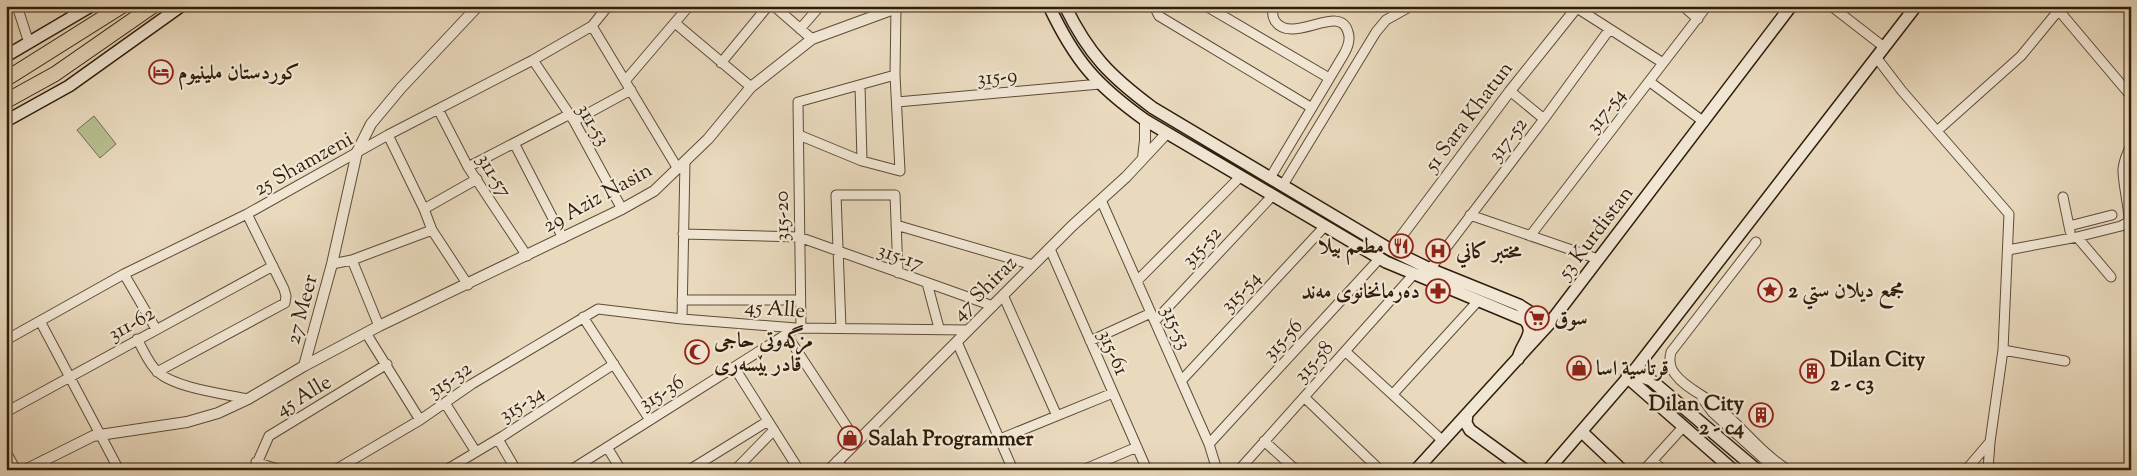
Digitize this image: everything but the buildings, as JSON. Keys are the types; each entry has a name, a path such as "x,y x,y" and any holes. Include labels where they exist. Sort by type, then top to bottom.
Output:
{"highway":[{"path":"6,79 122,6"},
{"path":"6,101 55,74 153,6"},
{"path":"69,40 68,51 74,56 81,56"},
{"path":"44,56 56,61 57,70 55,74"}],"main road":[{"path":"6,56 91,6"},
{"path":"6,121 69,86 181,6"},
{"path":"1049,6 1062,32 1090,74 1145,120 1380,258 1414,275 1478,301 1516,310 1525,320 1530,330 1518,359"},
{"path":"1065,6 1074,25 1097,59 1120,83 1153,108 1391,250 1549,324"},
{"name":"53 Kurdistan","path":"1416,470 1549,324 1791,6"},
{"path":"1548,470 1627,377 1916,6"},
{"path":"1207,156 1214,144"},
{"path":"1627,377 1733,470"},
{"path":"1627,377 1642,377 1651,380 1757,470"},
{"path":"1467,414 1466,423 1474,434 1525,470"},
{"path":"1582,432 1622,470"}],"street":[{"path":"16,6 29,43"},
{"name":"27 Meer","path":"25,470 93,436 187,422 218,413 248,399 304,366 332,264 357,152 371,124 401,88 478,6"},
{"name":"25 Shamzeni","path":"6,340 124,274 247,214 357,152 533,60 592,26 608,6"},
{"path":"626,81 689,6"},
{"path":"721,63 768,6"},
{"path":"774,6 812,38"},
{"path":"800,29 820,6"},
{"path":"1154,6 1159,16 1312,108"},
{"path":"1206,6 1329,78"},
{"path":"1270,178 1348,47 1349,39 1346,27 1340,21 1302,28 1285,28 1274,19 1272,12 1274,6"},
{"path":"1283,186 1376,32 1386,20 1411,6"},
{"path":"1684,6 1698,19"},
{"name":"317-54","path":"1530,236 1707,6"},
{"path":"1831,6 1884,47"},
{"path":"1937,131 2021,56 2057,8 2070,6"},
{"path":"799,135 862,161 900,170 895,75 899,7"},
{"name":"29 Aziz Nasin","path":"304,366 379,326 468,285 622,209 654,191 708,139 751,87 812,38 899,7"},
{"path":"1577,7 1609,30 1663,63"},
{"name":"51 Sara Khatun","path":"1391,250 1510,91 1577,7"},
{"path":"2057,8 2131,96"},
{"path":"675,23 751,87"},
{"path":"592,26 631,90 682,165 682,319"},
{"name":"317-52","path":"1430,269 1609,30"},
{"path":"1876,57 2009,214 2003,350 1988,470"},
{"name":"311-53","path":"533,60 571,118 622,209"},
{"path":"862,161 860,85 895,75"},
{"path":"1650,82 1704,122"},
{"name":"315-9","path":"897,102 1100,84"},
{"name":"315-20","path":"798,328 800,300 798,102 860,85"},
{"path":"468,167 631,90"},
{"path":"1510,91 1544,119"},
{"name":"311-57","path":"438,109 468,167 527,256"},
{"path":"1142,159 1145,140 1145,120"},
{"name":"47 Shiraz","path":"829,470 840,466 857,442 1167,133"},
{"path":"388,136 424,209 432,230 468,285"},
{"path":"514,144 563,238"},
{"path":"2008,250 2074,238 2121,226 2128,220 2123,183 2123,166 2131,146"},
{"path":"1137,281 1241,176"},
{"path":"424,209 477,179"},
{"path":"841,328 836,195 895,195 898,273"},
{"name":"315-52","path":"1153,317 1273,195"},
{"path":"2062,197 2074,238 2111,277"},
{"name":"315-53","path":"1101,200 1209,444 1217,470"},
{"path":"157,372 285,303 286,296 247,214"},
{"path":"1470,215 1598,259"},
{"path":"2069,226 2112,215"},
{"path":"896,225 1033,265"},
{"name":"315-54","path":"1181,381 1325,226"},
{"path":"332,264 352,260 432,230"},
{"name":"315-17","path":"683,234 799,237 993,306"},
{"path":"1756,242 1672,352 1670,366 1673,372 1702,397 1717,406 1773,459 1788,470"},
{"name":"315-61","path":"1050,249 1147,470"},
{"name":"315-56","path":"1209,444 1380,258"},
{"path":"352,260 379,326"},
{"name":"311-62","path":"6,412 273,266"},
{"path":"124,274 156,329"},
{"name":"315-58","path":"1238,470 1414,275"},
{"path":"927,283 939,328"},
{"path":"1003,295 1057,416"},
{"path":"682,300 800,300"},
{"path":"1393,394 1478,301"},
{"name":"45 Alle","path":"583,317 598,309 682,319 798,328 939,328 968,330"},
{"path":"583,317 650,420"},
{"name":"315-32","path":"335,470 420,420 472,384 583,317"},
{"path":"1090,341 1153,317"},
{"path":"40,321 119,470"},
{"name":"315-36","path":"571,470 798,328"},
{"path":"366,333 420,420"},
{"path":"786,334 857,442"},
{"path":"137,339 157,372 192,387 248,399"},
{"path":"957,342 1013,470"},
{"path":"2003,350 2065,362"},
{"path":"1345,351 1443,441"},
{"name":"45 Alle","path":"255,466 269,436 387,364"},
{"name":"315-34","path":"446,470 498,439 614,364"},
{"path":"734,367 799,470"},
{"path":"1000,439 1114,393"},
{"path":"1304,397 1380,470"},
{"path":"1702,397 1713,413 1776,470"},
{"path":"445,402 476,452"},
{"path":"689,470 768,421"},
{"path":"1644,470 1684,426"},
{"path":"735,470 774,430"},
{"path":"498,439 516,470"},
{"path":"1264,441 1296,470"},
{"path":"1966,470 1990,442"},
{"path":"607,447 621,470"},
{"path":"1083,470 1137,447"},
{"path":"6,452 16,470"},
{"path":"44,460 49,470"},
{"path":"1653,460 1663,470"},
{"path":"255,466 280,470"}],"green space":[{"path":"94,116 116,144 100,158 77,130"}],"place":[{"name":"کوردستان ملینیوم","path":"161,72"},
{"name":"مطعم بيلا","path":"1401,246"},
{"name":"مختبر كاني","path":"1438,251"},
{"name":"مجمع ديلان ستي 2","path":"1770,290"},
{"name":"دەرمانخانوی مەند","path":"1438,291"},
{"name":"سوق","path":"1537,318"},
{"name":"مزگەوتی حاجی قادر بێسەری","path":"697,352"},
{"name":"قرتاسیة اسا","path":"1579,368"},
{"name":"Dilan City 2 - c3","path":"1812,371"},
{"name":"Dilan City 2 - c4","path":"1761,415"},
{"name":"Salah Programmer","path":"850,438"}]}
